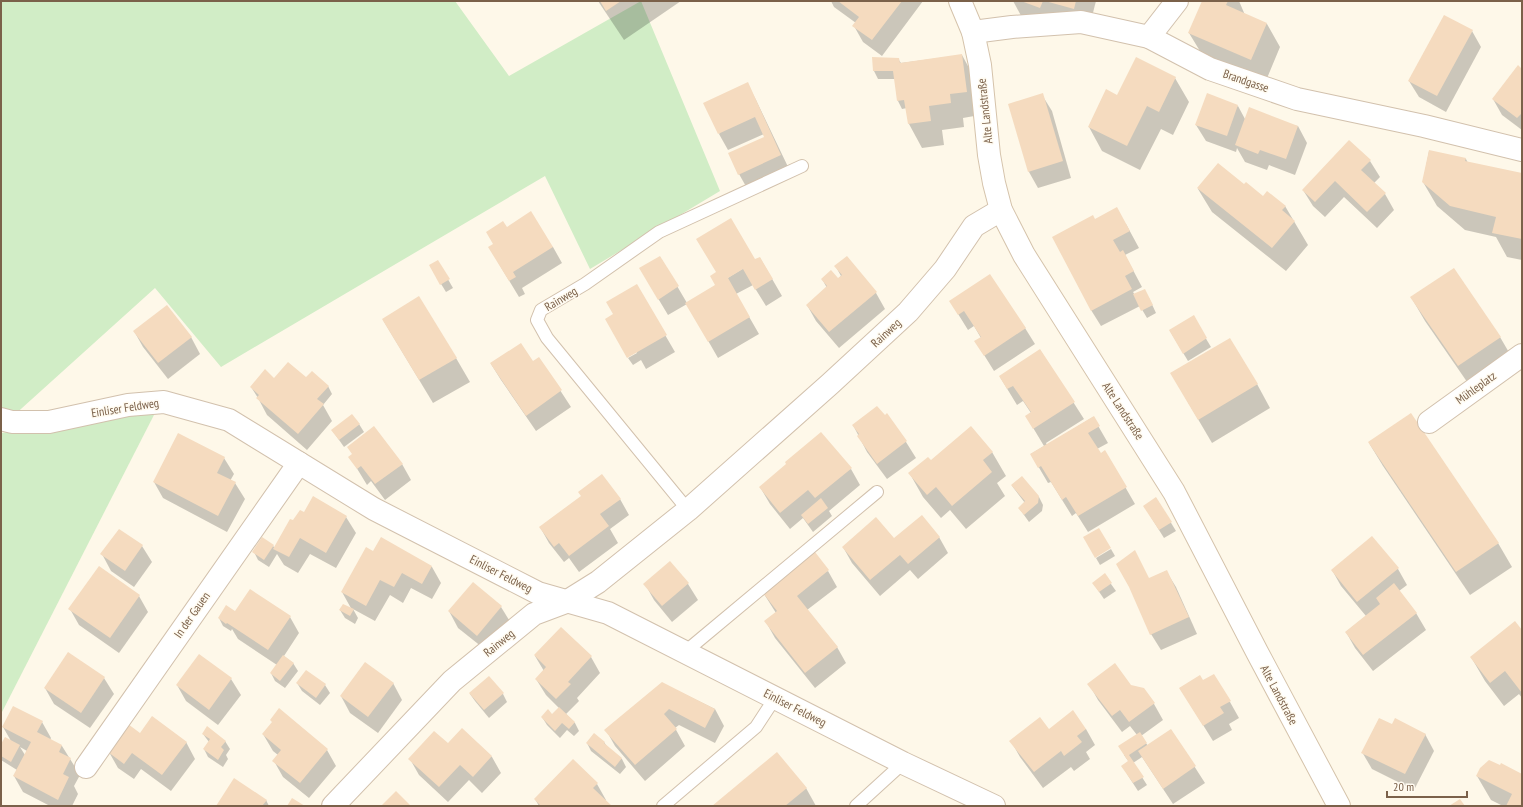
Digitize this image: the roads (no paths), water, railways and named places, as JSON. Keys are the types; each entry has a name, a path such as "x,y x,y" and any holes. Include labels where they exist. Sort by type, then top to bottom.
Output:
{"street":[{"name":"Alte Landstraße","path":"960,1 973,32 980,65 989,155 1001,210 1024,255 1174,492 1339,806"},
{"path":"1149,37 1177,1"},
{"name":"Brandgasse","path":"973,32 1012,27 1081,22 1149,37 1210,69 1297,98 1424,126 1522,150"},
{"name":"Rainweg","path":"333,806 452,681 534,614 566,602 598,582 688,510 844,372 908,312 945,269 974,226 1001,210"},
{"name":"Mühleplatz","path":"1430,422 1522,355"},
{"name":"Einliser Feldweg","path":"1,419 12,422 49,422 128,405 164,402 229,420 374,509 538,593 608,613 903,763 994,806"},
{"name":"In der Gauen","path":"86,767 299,463"}],"lane":[{"name":"Rainweg","path":"688,510 547,338 537,320 541,310 585,284 658,232 802,166"},
{"path":"685,652 877,492"},
{"path":"663,806 756,727 775,698"},
{"path":"856,806 903,763"}]}
